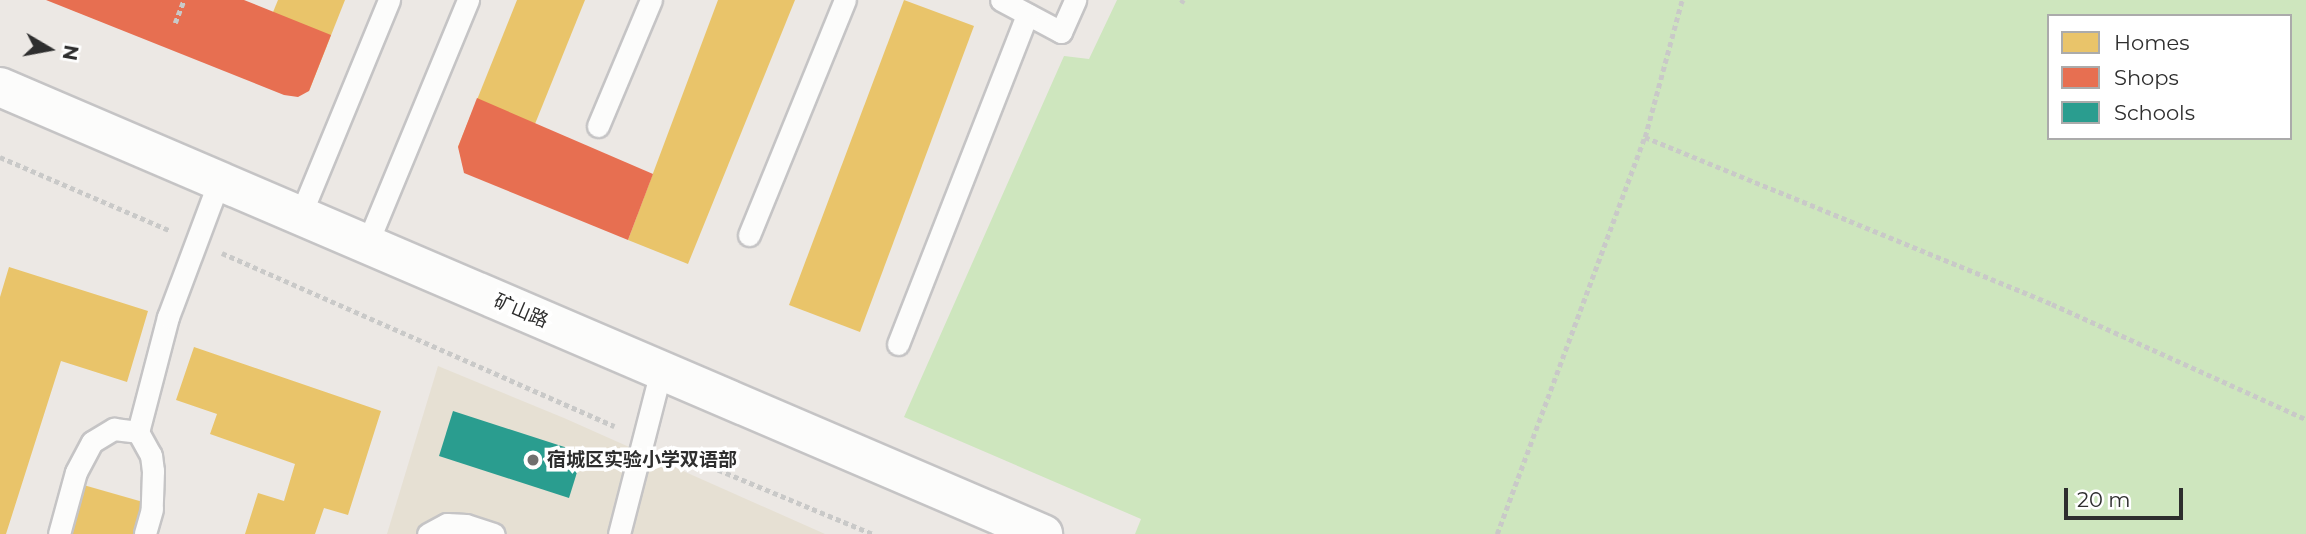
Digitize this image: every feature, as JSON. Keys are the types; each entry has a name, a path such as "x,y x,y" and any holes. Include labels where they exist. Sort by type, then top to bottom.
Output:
{"street":[{"name":"矿山路","path":"0,87 1043,534"}],"lane":[{"path":"300,216 389,0"},
{"path":"367,244 468,0"},
{"path":"598,126 651,0"},
{"path":"748,235 845,0"},
{"path":"1001,0 1061,32 1075,0"},
{"path":"898,344 1027,14"},
{"path":"145,534 152,509 153,471 150,455 138,432 167,317 219,181"},
{"path":"619,534 661,372"},
{"path":"59,534 76,472 92,442 114,429 138,432"},
{"path":"428,534 447,524 466,525 494,534"}],"path":[{"path":"175,23 184,0"},
{"path":"1497,534 1646,137 1682,0"},
{"path":"1646,137 2052,304 2306,419"},
{"path":"0,157 644,438 873,534"}],"shaded area":[{"name":"宿城区实验小学双语部","path":"438,366 564,418 825,534 387,534"}],"green space":[{"path":"1117,0 2306,0 2306,534 1135,534 1141,519 904,417 1064,56 1089,59"}],"building: Homes":[{"path":"74,0 144,0 131,33 70,9"},
{"path":"278,0 345,0 309,91 250,68"},
{"path":"517,0 585,0 516,171 458,147"},
{"path":"718,0 795,0 688,264 628,240"},
{"path":"904,0 974,26 860,332 789,305"},
{"path":"9,267 148,311 127,382 61,361 6,534 0,534 0,297"},
{"path":"194,347 381,411 348,515 324,508 315,534 245,534 258,493 284,501 295,464 210,434 217,414 176,400"},
{"path":"80,484 143,502 134,534 66,534"}],"building: Shops":[{"path":"46,0 244,0 331,35 309,91 298,97 284,95"},
{"path":"477,98 653,174 628,240 464,173 458,147"}],"building: Schools":[{"path":"453,411 583,453 569,498 439,456"}],"place":[{"name":"宿城区实验小学双语部","path":"533,460"}]}
